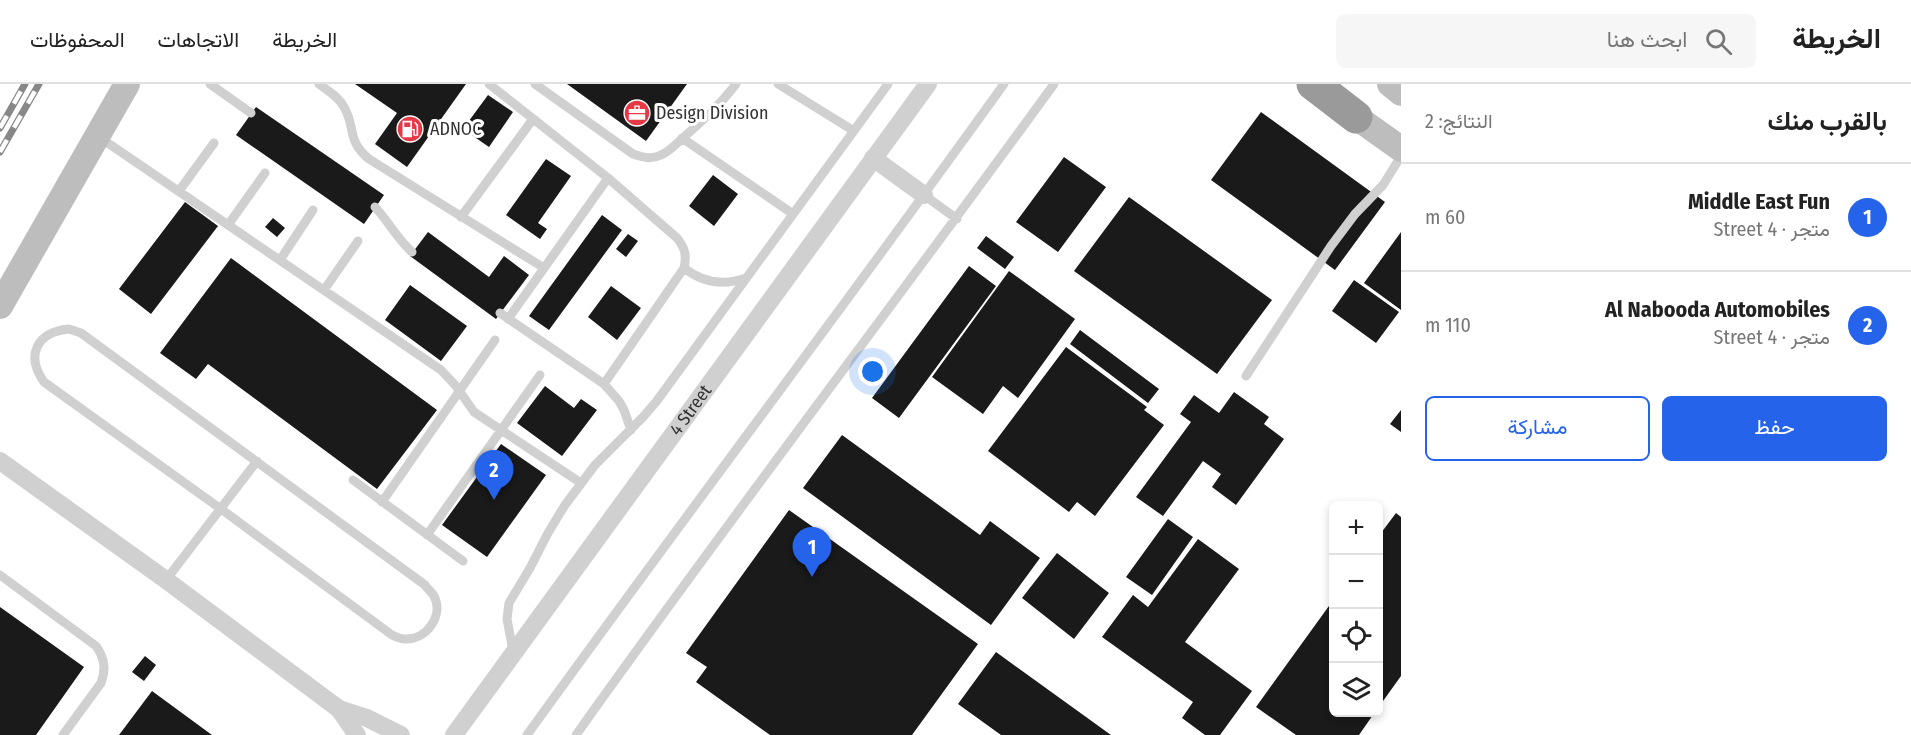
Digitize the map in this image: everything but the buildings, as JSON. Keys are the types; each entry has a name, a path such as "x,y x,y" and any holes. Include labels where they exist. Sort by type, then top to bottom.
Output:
{"highway":[{"path":"1313,84 1356,117"}],"street":[{"path":"0,306 126,84"},
{"name":"4 Street","path":"454,735 928,84"},
{"path":"1298,84 1356,117 1401,149"},
{"path":"1390,84 1401,93"},
{"path":"873,158 924,195"},
{"path":"0,461 166,580 339,709 357,735"},
{"path":"339,709 368,718 402,735"}],"lane":[{"path":"210,84 251,113"},
{"path":"319,84 337,98 345,108 354,143 360,152 544,268"},
{"path":"489,84 608,178 684,246 686,257 684,268 604,384"},
{"path":"535,84 633,154 642,158 660,156 711,113 736,84"},
{"path":"778,84 854,131"},
{"path":"513,654 507,619 509,603 556,519 581,483 606,453 656,402 888,84"},
{"path":"527,735 1004,84"},
{"path":"576,735 663,613 957,219 1054,84"},
{"path":"461,217 533,118"},
{"path":"97,136 441,370 474,412 581,483"},
{"path":"682,138 793,214"},
{"path":"179,191 214,143"},
{"path":"1246,376 1331,246 1355,214 1383,185 1401,156"},
{"path":"228,225 265,173"},
{"path":"608,178 544,268 504,316 604,384 619,402 631,429"},
{"path":"924,195 957,219"},
{"path":"375,207 386,219 396,236 412,252"},
{"path":"280,260 313,210"},
{"path":"324,290 358,241"},
{"path":"684,268 698,278 717,283 746,278"},
{"path":"69,329 81,333 424,585 434,597 437,612 432,626 421,636 406,639 392,635 221,509 44,382 37,371 34,359 37,346 45,336 56,330 69,329"},
{"path":"382,501 495,340"},
{"path":"427,535 540,375"},
{"path":"166,580 257,461"},
{"path":"353,480 463,561"},
{"path":"0,575 96,646 102,654 105,664 101,683 63,735"}],"railway":[{"path":"0,128 25,84"},
{"path":"0,152 39,84"}],"place":[{"name":"Design Division","path":"637,113"},
{"name":"ADNOC","path":"410,129"},
{"name":"Al Nabooda Automobiles","path":"494,500"},
{"name":"Middle East Fun","path":"812,577"}]}
